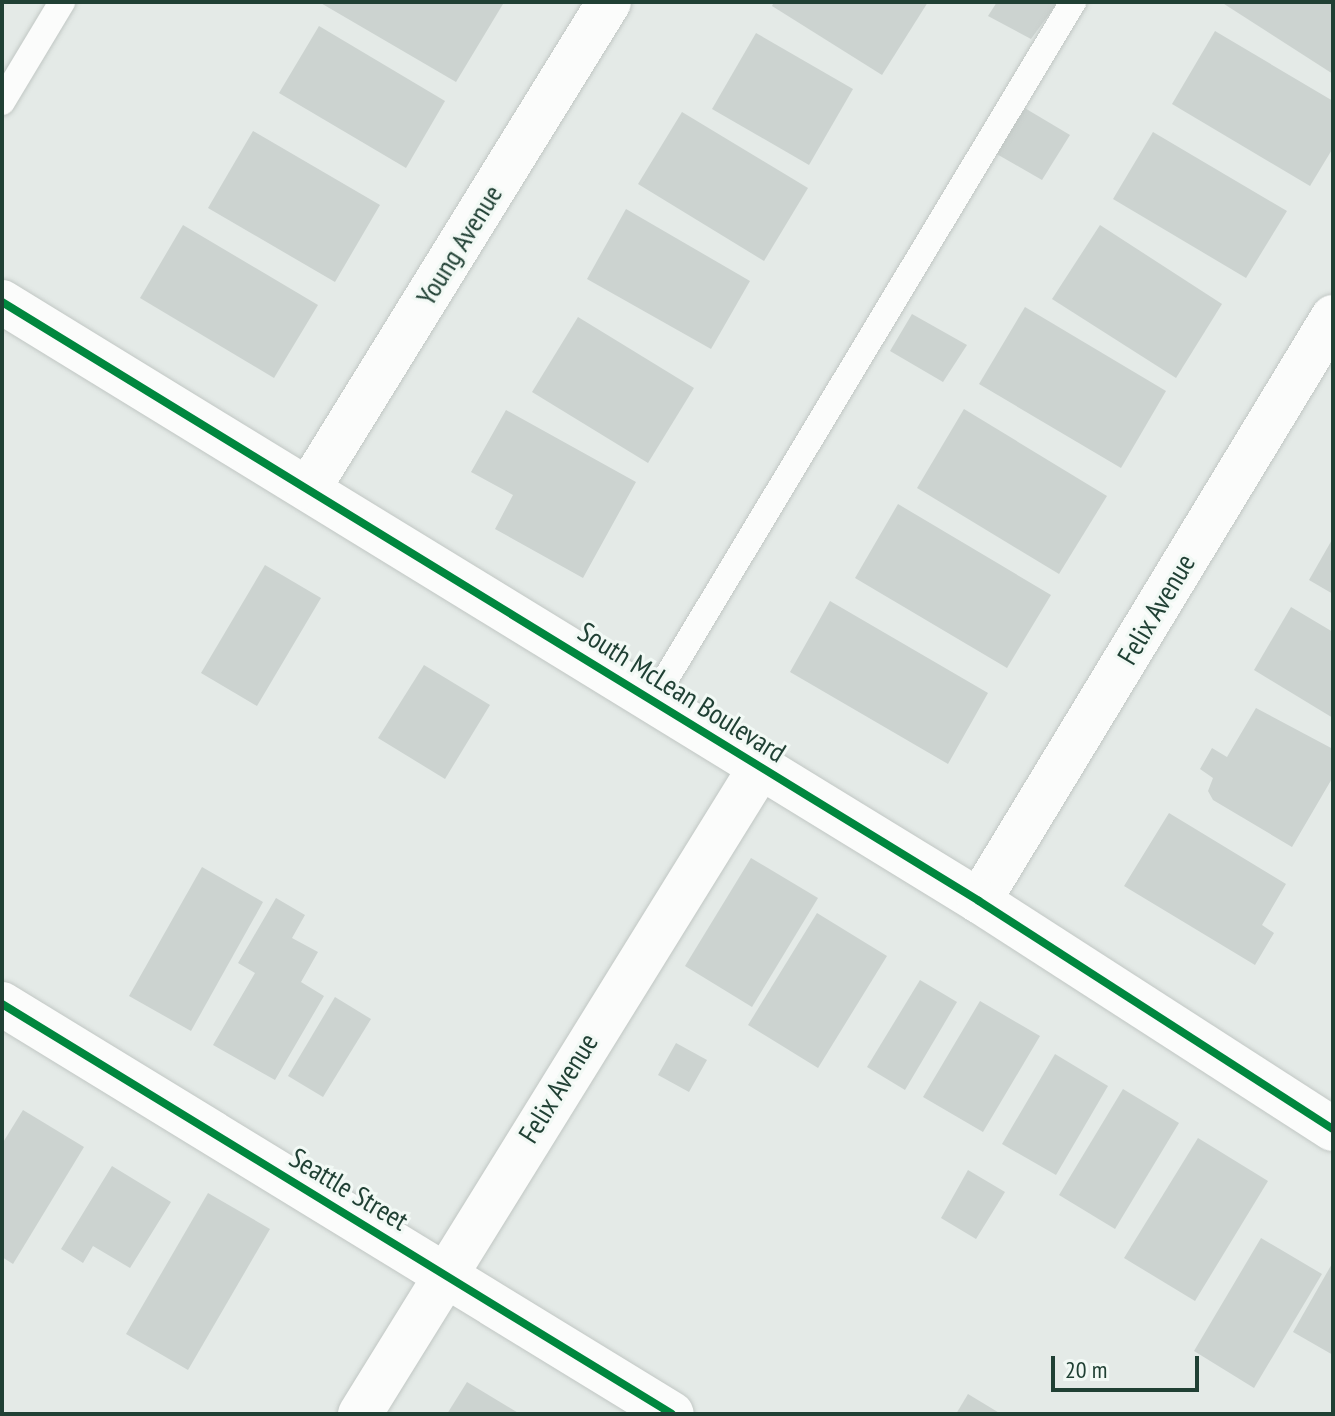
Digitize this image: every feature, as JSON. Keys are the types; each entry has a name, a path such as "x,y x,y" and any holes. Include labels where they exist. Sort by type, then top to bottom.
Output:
{"street":[{"name":"Young Avenue","path":"309,488 609,2"},
{"name":"South McLean Boulevard","path":"2,302 1329,1116"},
{"name":"Felix Avenue","path":"979,901 1333,317"},
{"name":"Felix Avenue","path":"360,1414 443,1272 761,766"},
{"name":"Seattle Street","path":"2,1004 672,1414"}],"lane":[{"path":"2,102 62,2"},
{"path":"653,700 1073,2"}],"building":[{"path":"319,2 499,2 503,4 456,82"},
{"path":"774,2 928,2 882,75 772,6"},
{"path":"997,2 1058,2 1031,39 988,16"},
{"path":"1221,2 1333,2 1333,74"},
{"path":"319,26 445,101 406,168 279,93"},
{"path":"1215,31 1333,101 1333,148 1310,186 1172,104"},
{"path":"756,33 853,89 809,165 712,109"},
{"path":"1023,107 1070,135 1042,180 995,153"},
{"path":"682,112 808,188 764,261 638,184"},
{"path":"253,131 380,205 335,282 208,208"},
{"path":"1153,132 1287,211 1246,278 1113,199"},
{"path":"626,209 750,281 711,349 587,279"},
{"path":"183,225 318,305 274,378 140,298"},
{"path":"1100,225 1222,304 1176,378 1052,299"},
{"path":"1025,307 1166,391 1121,468 979,384"},
{"path":"912,314 967,345 943,382 890,351"},
{"path":"578,317 694,388 648,463 532,392"},
{"path":"964,409 1107,496 1059,574 917,488"},
{"path":"506,410 636,482 583,578 495,529 513,495 471,472"},
{"path":"898,504 1051,595 1007,668 855,578"},
{"path":"1333,538 1333,594 1309,580"},
{"path":"265,565 321,598 257,706 201,673"},
{"path":"830,601 988,693 948,764 790,672"},
{"path":"1291,607 1333,632 1333,718 1254,670"},
{"path":"424,665 490,705 445,779 378,738"},
{"path":"1256,708 1333,749 1333,777 1292,847 1213,800 1208,791 1213,778 1200,769 1212,748 1227,757"},
{"path":"1169,813 1286,884 1262,925 1274,933 1255,965 1124,886"},
{"path":"751,858 818,898 752,1007 685,966"},
{"path":"202,867 263,902 191,1031 129,996"},
{"path":"276,898 305,915 292,938 318,952 301,982 324,996 275,1080 213,1045 255,973 238,963"},
{"path":"817,913 887,956 818,1068 748,1025"},
{"path":"920,980 957,1002 905,1090 867,1067"},
{"path":"335,997 371,1019 323,1097 288,1076"},
{"path":"980,1001 1040,1036 983,1132 923,1097"},
{"path":"676,1043 707,1060 689,1092 658,1075"},
{"path":"1055,1054 1108,1086 1056,1175 1002,1144"},
{"path":"1123,1089 1179,1123 1115,1229 1059,1195"},
{"path":"23,1110 84,1147 13,1264 2,1257 2,1144"},
{"path":"1198,1138 1268,1181 1195,1301 1124,1258"},
{"path":"112,1166 171,1202 130,1268 93,1246 83,1263 61,1249"},
{"path":"968,1170 1005,1192 976,1239 941,1218"},
{"path":"208,1193 270,1229 188,1370 126,1334"},
{"path":"1261,1238 1322,1274 1254,1388 1194,1351"},
{"path":"1333,1262 1333,1355 1293,1332"},
{"path":"467,1382 520,1414 447,1414"},
{"path":"968,1394 1001,1414 956,1414"}],"cycle path":[{"path":"2,302 979,901 1333,1129"},
{"path":"2,1004 672,1414"}]}
